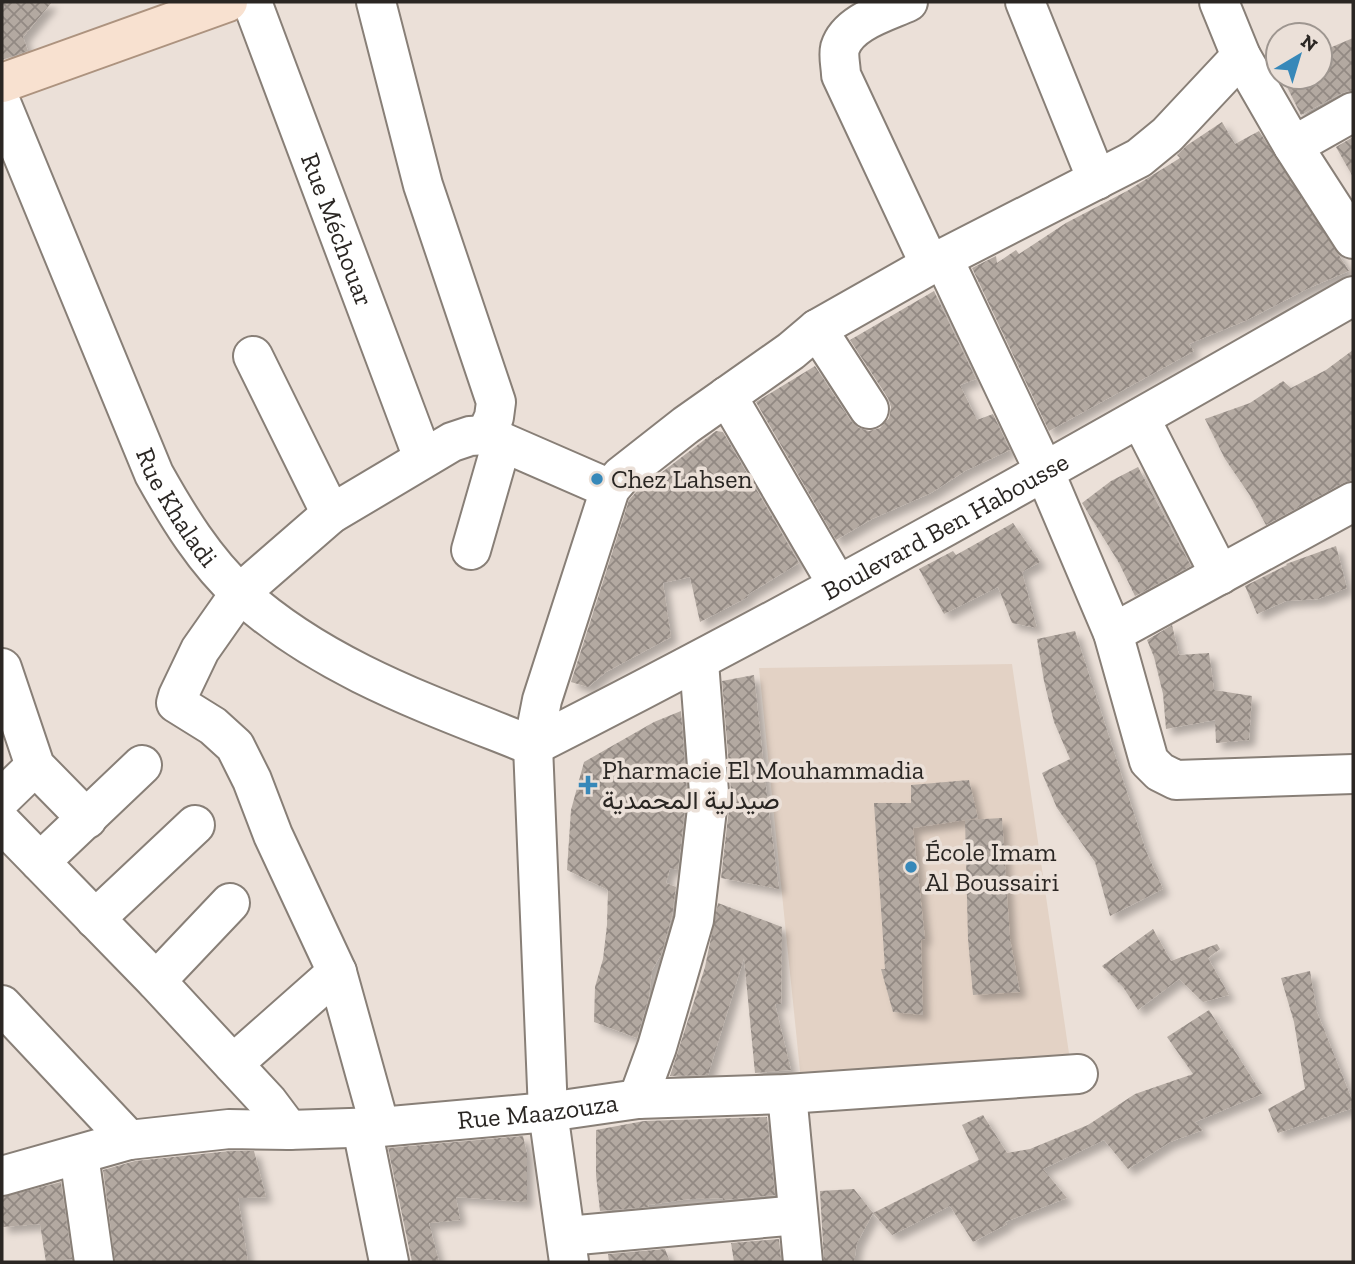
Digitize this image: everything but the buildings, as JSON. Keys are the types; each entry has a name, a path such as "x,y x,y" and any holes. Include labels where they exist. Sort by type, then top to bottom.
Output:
{"main road":[{"path":"2,83 228,2"}],"street":[{"name":"Rue Méchouar","path":"252,2 423,458"},
{"path":"376,2 423,185 496,402 494,438 471,550"},
{"path":"908,2 861,24 849,33 839,51 841,75 1045,472 1113,633 1149,761 1160,772 1176,780 1353,774"},
{"path":"1025,2 1097,180"},
{"path":"1219,2 1241,56 1293,146 1353,239"},
{"path":"798,1215 568,1249 548,1112 533,746 542,700 610,489 621,476 686,425 791,351 817,329 937,262 1139,158 1156,145 1241,56"},
{"name":"Rue Khaladi","path":"2,104 154,474 174,510 199,546 240,593 274,621 333,660 407,695 533,746"},
{"path":"1293,146 1353,112"},
{"name":"Boulevard Ben Habousse","path":"533,746 699,662 1045,472 1353,296"},
{"path":"817,329 869,409"},
{"path":"253,356 331,514"},
{"path":"727,396 837,584"},
{"path":"1140,418 1220,575"},
{"path":"389,1262 371,1128 337,972 235,746 214,726 180,708 176,703 200,650 240,593 331,514 452,442 470,436 494,438 610,489"},
{"path":"1113,633 1353,502"},
{"path":"638,1099 657,1047 695,920 709,792 699,662"},
{"path":"2,667 35,766 87,820"},
{"path":"40,862 142,765"},
{"path":"2,798 35,766"},
{"path":"2,823 156,981 268,1102 289,1130"},
{"path":"95,919 195,825"},
{"path":"156,981 230,903"},
{"path":"233,1064 337,972"},
{"path":"2,1005 129,1140"},
{"name":"Rue Maazouza","path":"9,1164 79,1155 129,1140 229,1129 371,1128 548,1112 638,1099 787,1094 1078,1074"},
{"path":"787,1094 803,1262"},
{"path":"79,1155 94,1262"}],"shaded area":[{"name":"École Imam Al Boussairi","path":"1012,664 1071,1067 801,1081 759,668"}],"place":[{"name":"Chez Lahsen","path":"597,479"},
{"name":"Pharmacie El Mouhammadia صيدلية المحمدية","path":"588,785"},
{"name":"École Imam Al Boussairi","path":"911,867"}]}
